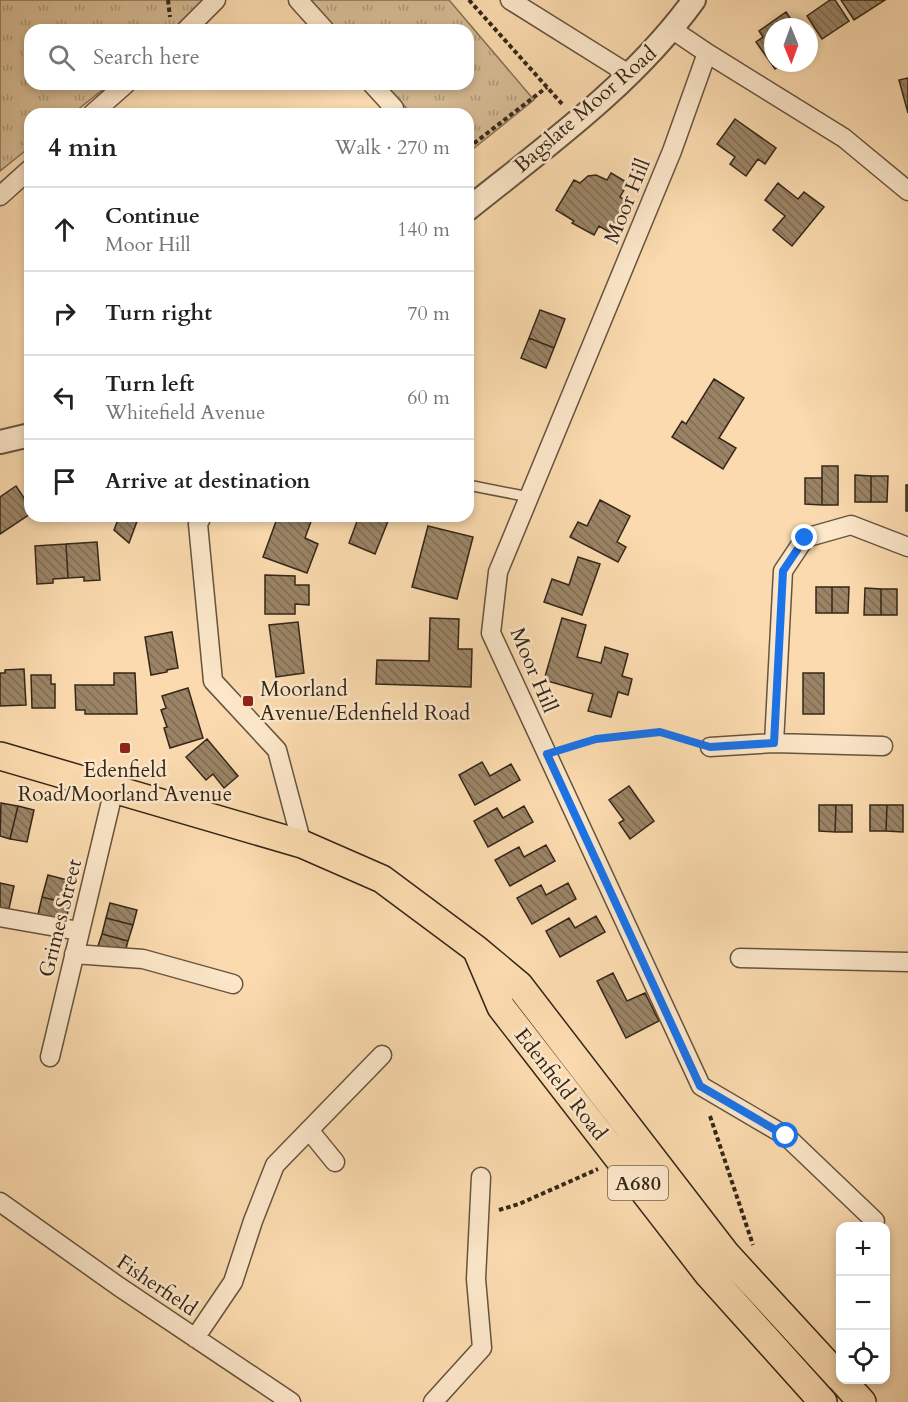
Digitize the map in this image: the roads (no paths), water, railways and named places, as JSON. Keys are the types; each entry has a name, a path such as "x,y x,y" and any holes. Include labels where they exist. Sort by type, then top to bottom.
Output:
{"main road":[{"name":"Edenfield Road","path":"0,756 302,844 382,879 476,949 519,985 726,1254 836,1374"},
{"name":"Edenfield Road","path":"476,949 501,1007 708,1274 824,1402"},
{"path":"627,1169 657,1162"},
{"name":"Edenfield Road","path":"846,1384 862,1402"}],"street":[{"path":"192,24 216,0"},
{"path":"298,0 320,24"},
{"path":"510,0 630,75"},
{"name":"Bagslate Moor Road","path":"474,204 578,121 630,75 673,30 694,0"},
{"path":"673,30 844,138 908,191"},
{"name":"Moor Hill","path":"707,53 672,151 498,572 491,633 700,1086 786,1136 875,1221"},
{"path":"99,108 119,90"},
{"path":"378,90 394,108"},
{"path":"0,196 24,174"},
{"path":"0,442 24,436"},
{"path":"199,522 213,681 277,750 302,844"},
{"path":"774,743 783,571 805,538 851,525 908,547"},
{"path":"710,747 774,743 883,746"},
{"name":"Grimes Street","path":"50,1057 114,789"},
{"path":"0,917 80,931"},
{"path":"74,954 143,958 233,984"},
{"path":"740,958 908,963"},
{"path":"195,1338 232,1282 275,1165 382,1055"},
{"path":"309,1130 335,1162"},
{"path":"433,1402 482,1348 476,1279 481,1177"},
{"name":"Fisherfield","path":"0,1202 117,1286 291,1402"}],"lane":[{"path":"474,486 529,497"}],"place":[{"name":"Moorland Avenue/Edenfield Road","path":"248,701"},
{"name":"Edenfield Road/Moorland Avenue","path":"125,748"}]}
